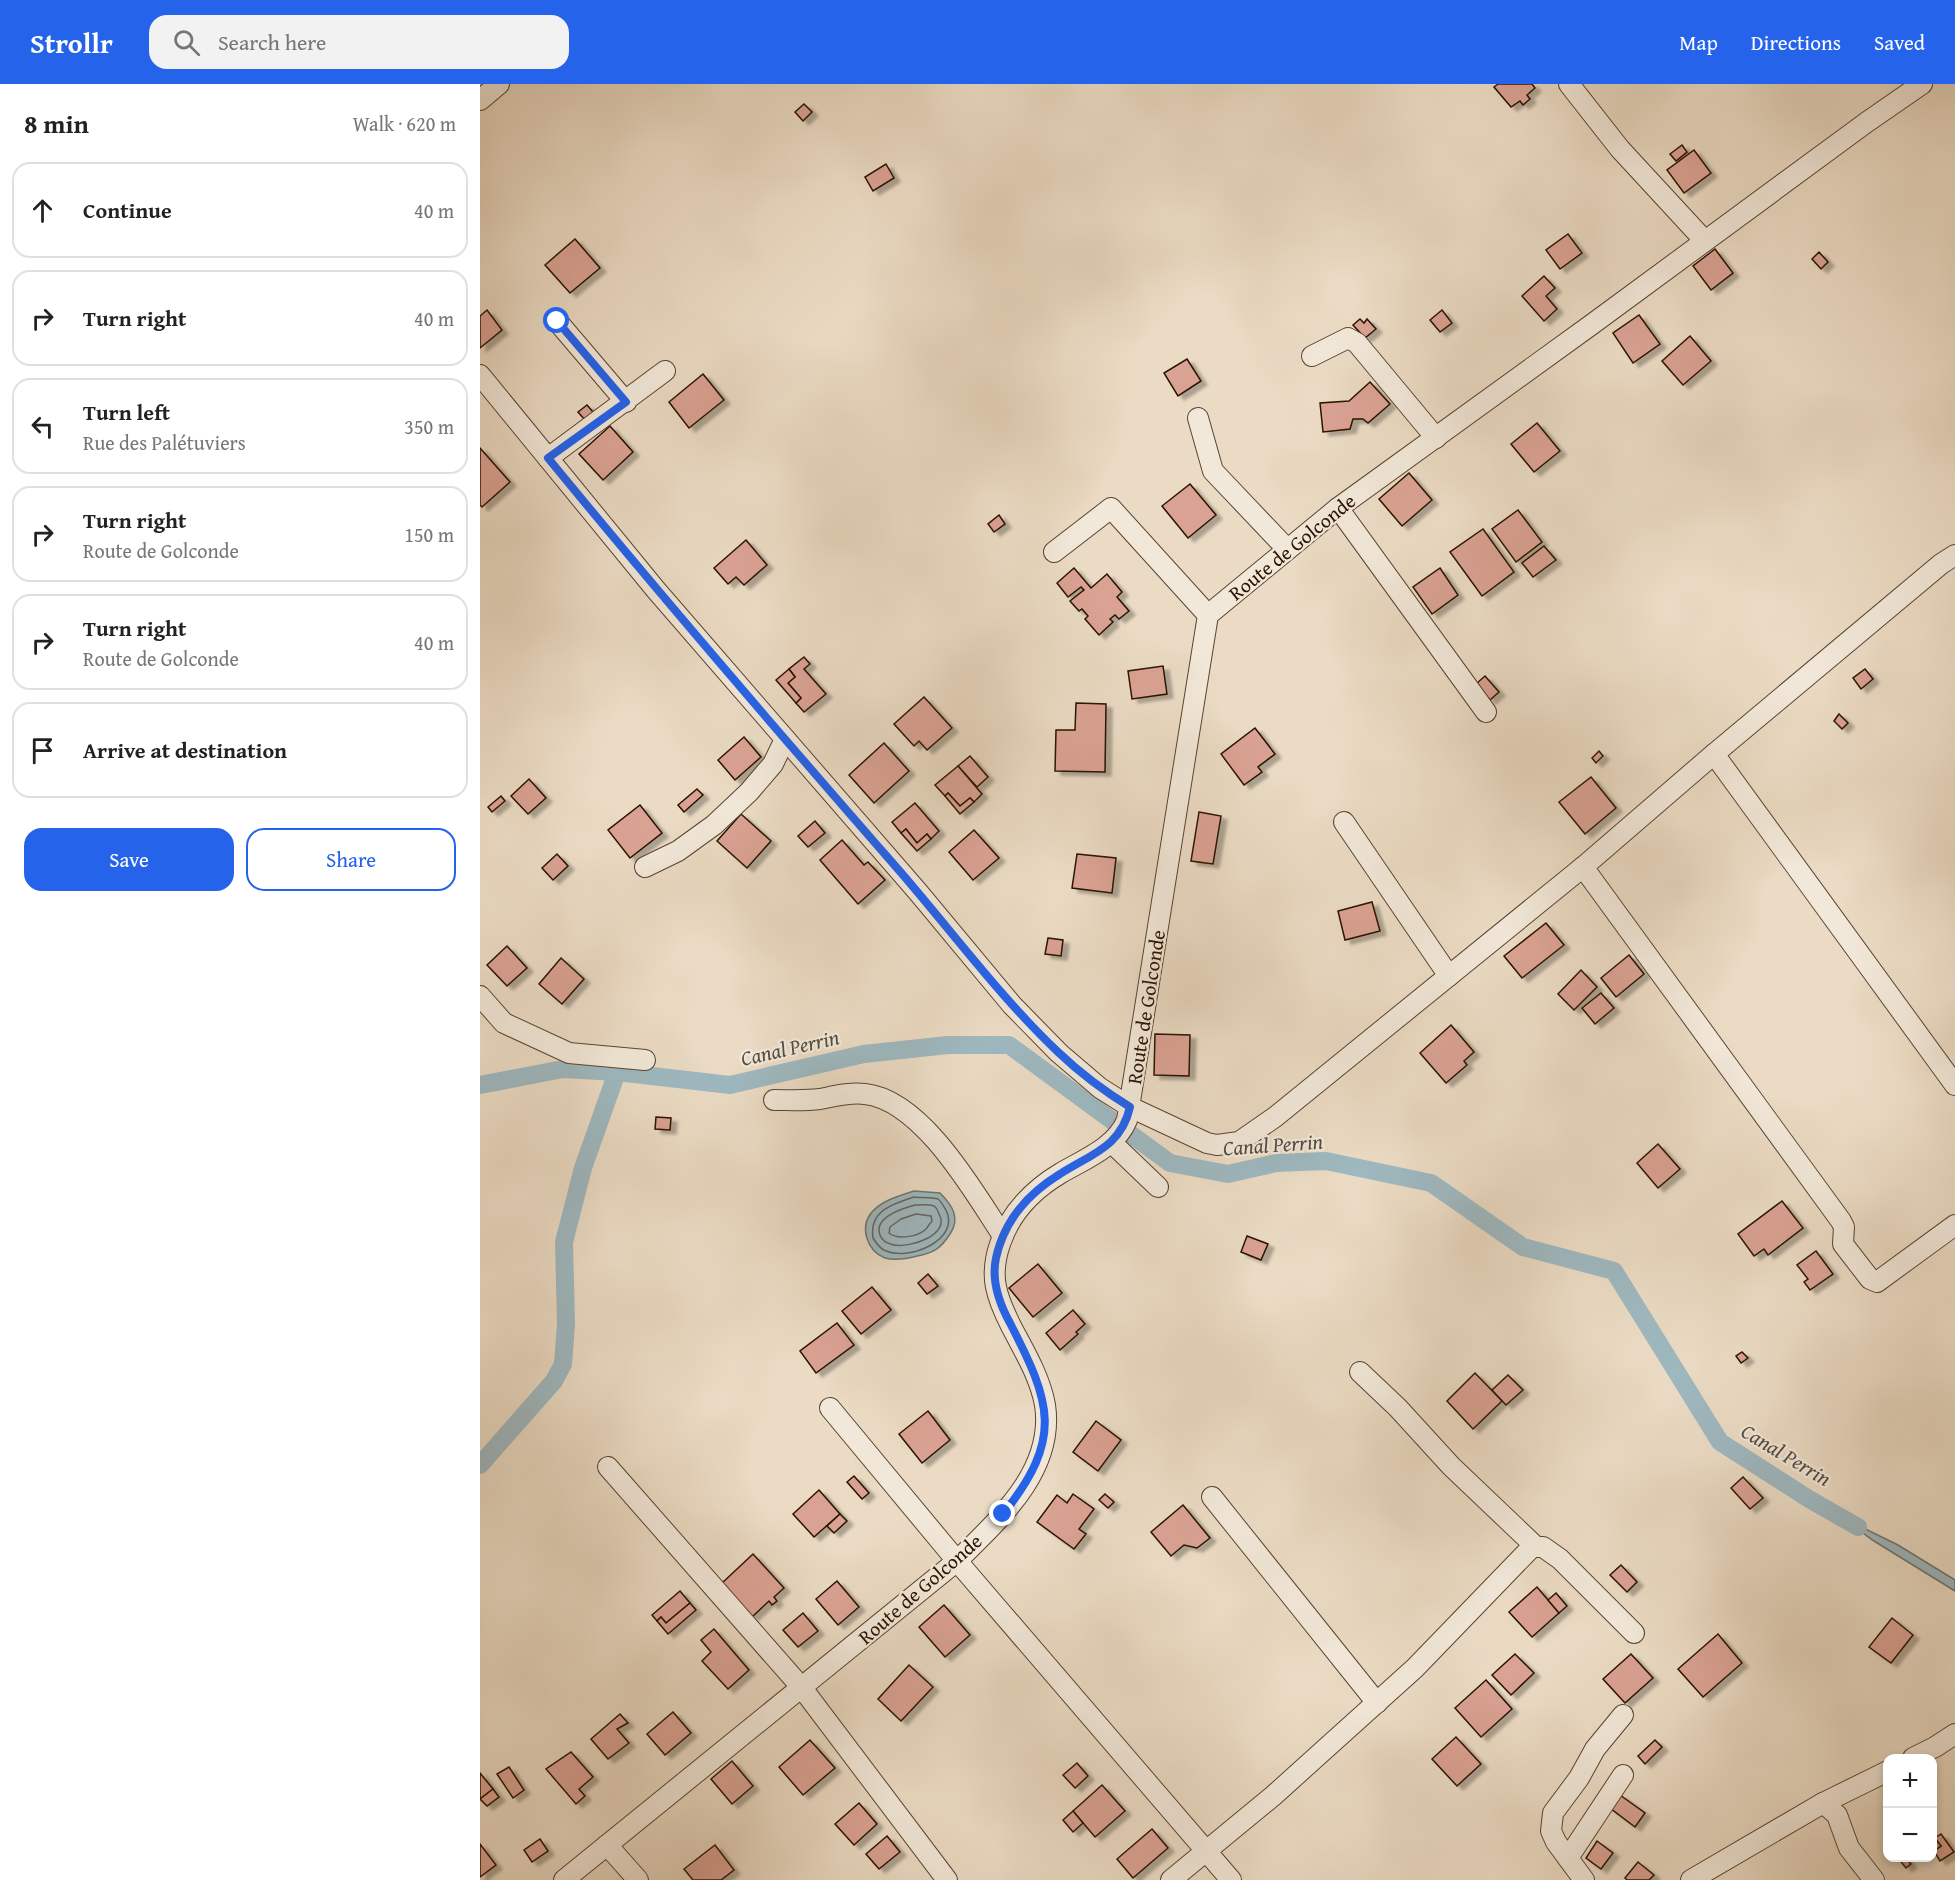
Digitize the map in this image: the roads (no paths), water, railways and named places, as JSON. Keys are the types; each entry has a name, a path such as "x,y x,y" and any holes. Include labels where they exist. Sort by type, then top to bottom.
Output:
{"street":[{"path":"480,100 499,84"},
{"path":"1569,84 1620,148 1704,240"},
{"name":"Route de Golconde","path":"564,1880 957,1562 1003,1514 1019,1494 1038,1461 1043,1444 1045,1405 1038,1382 996,1292 994,1277 996,1259 1008,1224 1022,1205 1059,1174 1111,1142 1124,1126 1130,1107 1208,615 1338,508 1591,325 1704,240 1922,84"},
{"path":"557,321 626,402"},
{"path":"1312,356 1348,338 1352,339 1358,343 1436,438"},
{"path":"548,458 665,371"},
{"path":"480,375 656,590 1033,1028 1100,1088 1130,1107 1207,1143 1228,1145 1239,1142 1275,1117 1583,867 1714,754 1941,564 1955,555"},
{"path":"1198,418 1213,471 1287,549"},
{"path":"1054,552 1111,508 1208,615"},
{"path":"1338,508 1486,712"},
{"path":"645,867 678,851 714,825 773,764 785,739"},
{"path":"1714,754 1955,1084"},
{"path":"1344,822 1449,976"},
{"path":"1583,867 1841,1221 1844,1227 1843,1244 1870,1279 1877,1282 1955,1225"},
{"path":"480,996 504,1023 569,1053 645,1060"},
{"path":"774,1100 797,1101 862,1093 873,1095 897,1106 912,1117 944,1151 1003,1236"},
{"path":"1111,1142 1158,1187"},
{"path":"1360,1372 1398,1408 1466,1480 1535,1546"},
{"path":"830,1408 957,1562 1231,1880"},
{"path":"608,1467 802,1688 947,1880"},
{"path":"1212,1497 1377,1703"},
{"path":"1171,1880 1273,1796 1377,1703 1457,1626 1517,1560 1535,1546 1544,1546 1560,1559 1634,1633"},
{"path":"1584,1880 1556,1842 1551,1831 1553,1813 1579,1778 1595,1749 1623,1714"},
{"path":"1920,1754 1955,1734"},
{"path":"1691,1880 1823,1803 1883,1773"},
{"path":"1568,1858 1623,1775"},
{"path":"1823,1803 1837,1815 1852,1854 1874,1880"},
{"path":"607,1845 638,1880"}],"water":[{"path":"914,1191 940,1193 954,1212 953,1228 943,1243 933,1251 905,1259 885,1258 874,1250 867,1238 868,1218 881,1204"},
{"path":"1839,1516 1898,1545 1955,1580 1955,1591 1874,1541"}],"waterway":[{"name":"Canal Perrin","path":"480,1085 563,1069 617,1072 730,1085 864,1054 948,1045 1009,1045 1170,1163 1228,1174 1276,1163 1326,1161 1431,1183 1523,1247 1614,1271 1720,1442 1809,1499 1858,1527"},
{"path":"480,1465 554,1381 563,1364 566,1324 564,1242 583,1168 617,1072"}]}
